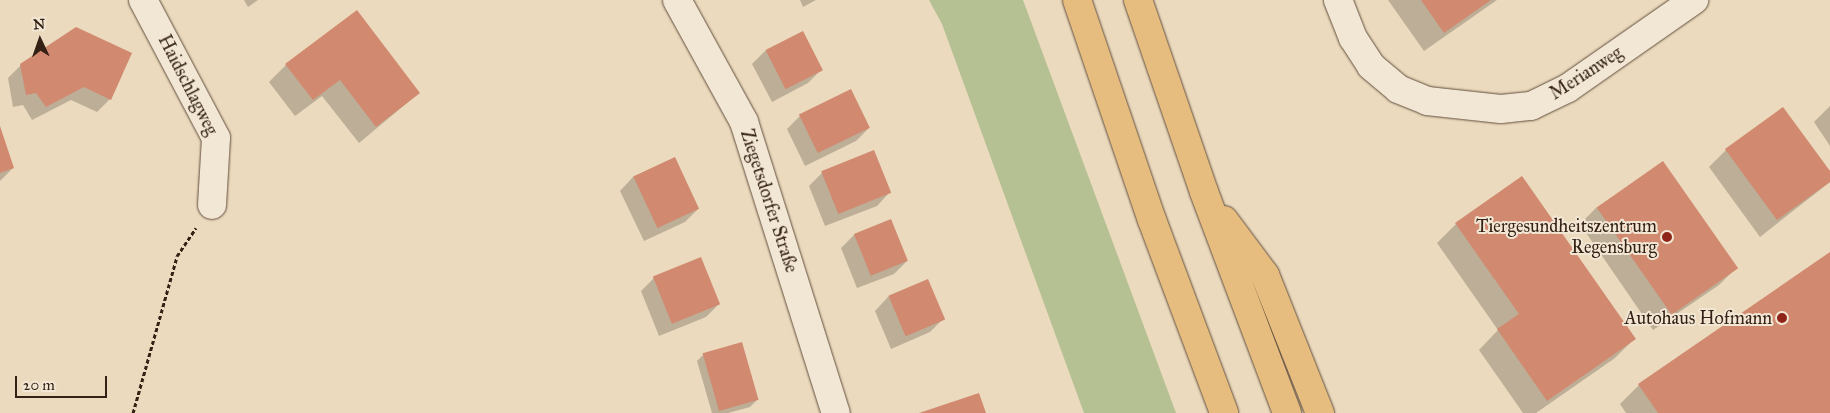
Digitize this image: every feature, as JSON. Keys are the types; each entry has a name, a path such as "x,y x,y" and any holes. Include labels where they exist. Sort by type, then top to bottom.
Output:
{"highway":[{"path":"1077,0 1152,220 1224,413"},
{"path":"1138,0 1204,192 1287,413"},
{"path":"1204,192 1265,275 1320,413"}],"street":[{"name":"Haidschlagweg","path":"143,0 216,138 212,205"},
{"name":"Ziegetsdorfer Straße","path":"677,0 744,122 836,413"},
{"name":"Merianweg","path":"1338,0 1353,38 1371,66 1398,89 1427,101 1501,109 1531,106 1568,88 1694,0"}],"path":[{"path":"133,413 177,256 212,205"}],"green space":[{"path":"929,0 1023,0 1176,413 1084,413 942,24"}],"building":[{"path":"1421,0 1491,0 1444,33"},
{"path":"357,10 420,93 376,127 340,80 313,100 285,64"},
{"path":"76,27 132,53 111,100 84,87 46,107 36,93 26,95 20,64"},
{"path":"803,31 823,70 786,89 766,50"},
{"path":"851,89 870,128 818,153 799,114"},
{"path":"1783,107 1830,171 1830,182 1777,220 1725,149"},
{"path":"0,126 14,168 0,173"},
{"path":"874,150 891,193 838,214 821,171"},
{"path":"675,157 699,209 657,228 633,176"},
{"name":"Tiergesundheitszentrum Regensburg","path":"1663,161 1738,268 1672,315 1597,207"},
{"path":"1522,176 1636,339 1547,401 1497,329 1519,314 1455,223"},
{"path":"891,219 908,261 871,276 854,234"},
{"name":"Autohaus Hofmann","path":"1830,252 1830,413 1658,413 1638,384"},
{"path":"701,257 720,304 672,324 653,276"},
{"path":"928,279 945,320 906,336 888,296"},
{"path":"742,342 759,400 719,411 703,353"},
{"path":"979,393 986,413 919,413"}],"place":[{"name":"Tiergesundheitszentrum Regensburg","path":"1667,237"},
{"name":"Autohaus Hofmann","path":"1782,318"}]}
